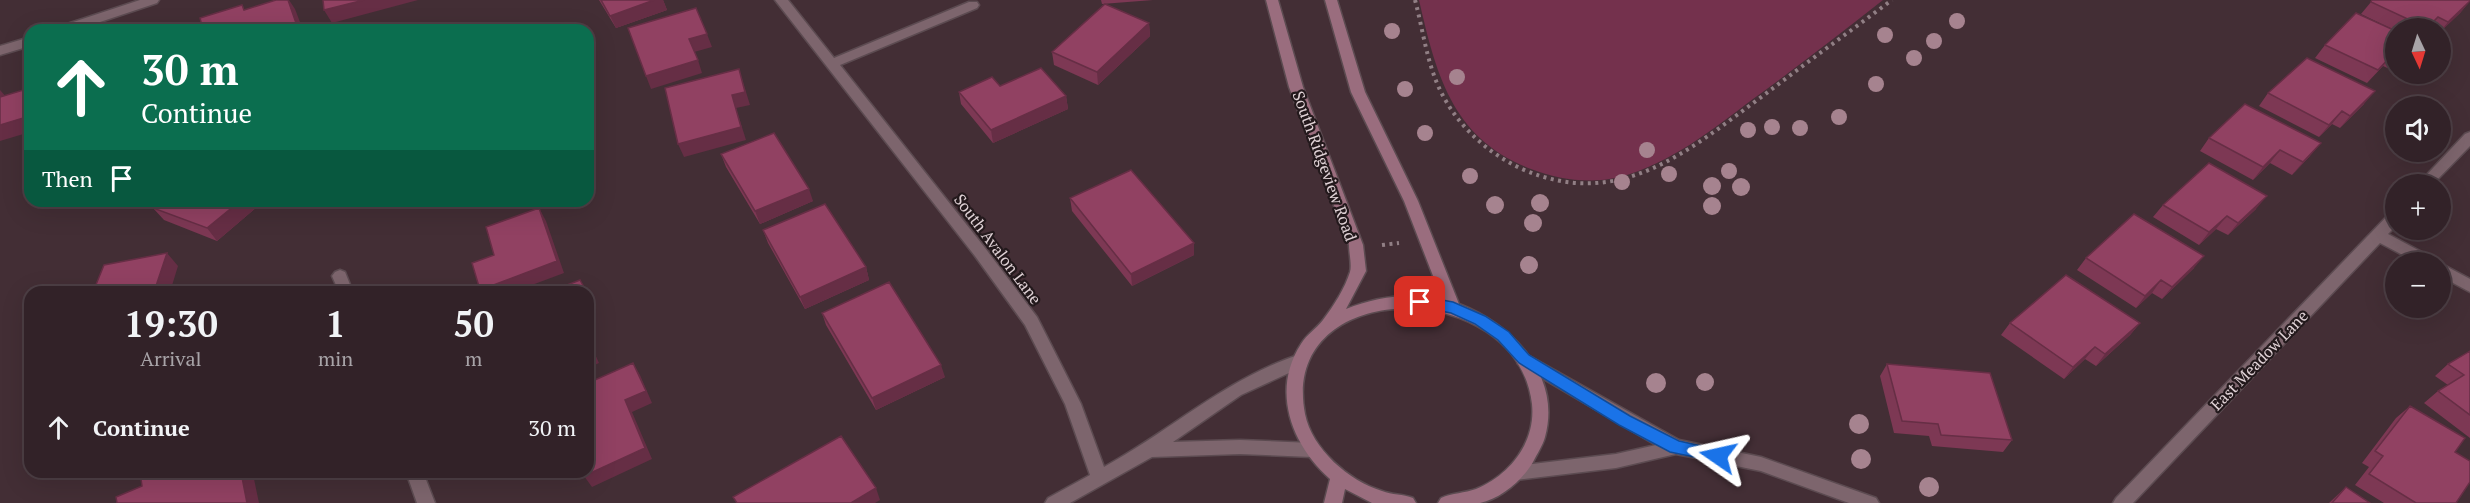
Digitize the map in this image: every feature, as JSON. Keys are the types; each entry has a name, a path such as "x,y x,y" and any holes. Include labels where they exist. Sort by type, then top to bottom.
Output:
{"main road":[{"name":"South Ridgeview Road","path":"1272,0 1296,87 1356,245 1358,271 1347,296 1327,326 1298,361"},
{"path":"1331,0 1358,93 1411,201 1453,308"},
{"path":"1327,326 1354,311 1386,302 1420,302 1453,308 1480,320 1503,336 1524,359 1536,378 1541,403 1540,428 1532,452 1516,473 1493,490 1464,502 1447,503"},
{"path":"1298,361 1292,396 1297,424 1312,450 1339,477 1377,498 1407,503"},
{"path":"1333,503 1339,477"}],"street":[{"path":"81,24 153,0"},
{"name":"South Avalon Lane","path":"781,0 980,252 1030,321 1073,405 1100,478"},
{"path":"830,64 973,5"},
{"path":"0,51 24,43"},
{"path":"2435,174 2470,137"},
{"name":"East Meadow Lane","path":"2122,503 2385,228"},
{"path":"2378,235 2409,252"},
{"path":"2451,275 2470,286"},
{"path":"340,276 344,286"},
{"path":"1524,359 1624,420 1676,447 1761,464 1870,503"},
{"path":"1054,503 1149,450 1235,390 1298,361"},
{"path":"1149,450 1240,447 1312,450"},
{"path":"1516,473 1616,461 1676,447"},
{"path":"416,478 426,503"}],"path":[{"path":"1415,0 1441,93 1451,110 1475,139 1490,151 1532,174 1557,181 1581,184 1609,183 1632,177 1657,168 1687,151 1892,0"},
{"path":"1374,245 1408,243"}],"shaded area":[{"path":"1419,0 1883,0 1786,75 1674,154 1639,171 1620,177 1586,180 1564,178 1531,169 1504,156 1465,122 1441,78"}],"building":[{"path":"276,0 288,0 296,23 202,24 200,18 242,5 244,10"},
{"path":"323,0 364,0 324,10"},
{"path":"601,0 654,0 610,16"},
{"path":"2372,0 2470,0 2451,19 2438,17 2405,18 2371,2"},
{"path":"1105,4 1149,23 1097,72 1052,52"},
{"path":"696,8 707,34 689,39 698,60 646,76 628,28"},
{"path":"2356,13 2385,26 2385,63 2378,70 2325,45"},
{"path":"2307,58 2375,91 2350,116 2342,111 2329,125 2268,93"},
{"path":"1041,68 1066,96 991,130 959,92 992,77 1000,86"},
{"path":"739,69 745,92 732,95 741,127 678,144 665,88"},
{"path":"24,90 24,118 0,125 0,97"},
{"path":"2245,104 2321,143 2303,162 2280,150 2263,167 2209,138"},
{"path":"774,133 809,189 755,211 721,154"},
{"path":"2209,163 2267,196 2238,223 2227,216 2209,232 2163,205"},
{"path":"1131,170 1194,243 1131,274 1070,198"},
{"path":"825,204 866,267 800,297 763,230"},
{"path":"154,207 233,207 207,228"},
{"path":"539,208 557,261 491,286 479,286 472,263 494,255 486,227"},
{"path":"2134,214 2204,256 2172,287 2161,280 2145,296 2086,258"},
{"path":"167,253 156,286 95,286 104,265"},
{"path":"2066,275 2140,323 2105,354 2095,347 2073,367 2010,323"},
{"path":"580,280 583,286 564,286"},
{"path":"889,282 941,365 872,398 822,313"},
{"path":"2470,351 2470,415 2438,391 2464,375 2448,364"},
{"path":"633,363 646,391 625,400 645,448 594,471 594,380"},
{"path":"1887,364 1990,373 2012,440 1941,435 1938,424 1902,421"},
{"path":"2410,406 2465,438 2455,452 2470,461 2470,482 2456,503 2416,503 2369,474 2383,456 2375,451"},
{"path":"841,436 876,488 851,503 737,503 733,497"},
{"path":"141,478 242,478 247,503 117,503 116,497 142,486"},
{"path":"2346,487 2370,503 2332,503"}],"route":[{"path":"1420,302 1453,308 1480,320 1503,336 1524,359 1624,420 1676,447 1718,456"}]}
